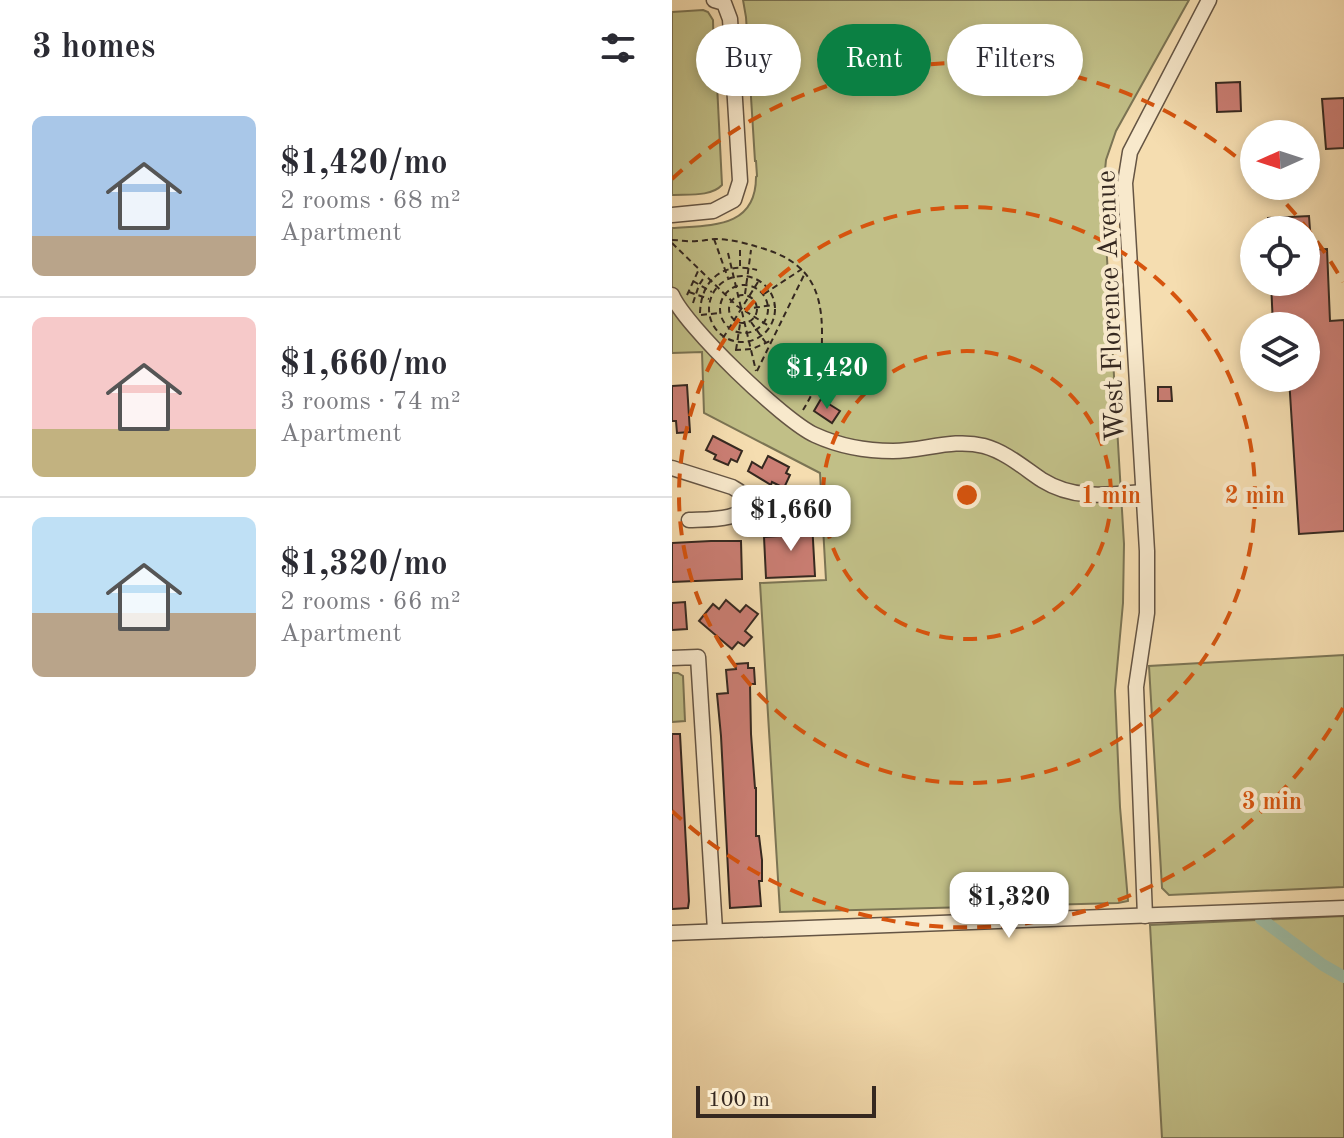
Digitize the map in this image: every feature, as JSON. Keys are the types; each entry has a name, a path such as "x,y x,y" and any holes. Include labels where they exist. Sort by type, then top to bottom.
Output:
{"street":[{"path":"672,215 713,211 724,206 734,200 740,181 730,19 724,3 714,0"},
{"name":"West Florence Avenue","path":"1145,916 1136,687 1147,613 1147,551 1125,183 1130,152 1209,0"},
{"path":"679,295 684,316 719,343 746,379 794,422 814,434 836,443 894,451 957,443 985,446 1068,492 1085,496 1143,492"},
{"path":"672,468 732,487 745,498 740,512 726,518 689,520"},
{"path":"672,658 698,657 715,930"},
{"path":"672,933 1344,908"}],"path":[{"path":"672,241 714,239 742,242 791,259 804,271 815,290 822,312 821,368 811,397 794,422"},
{"path":"714,239 728,279"},
{"path":"672,241 732,301 771,326"},
{"path":"740,249 740,267"},
{"path":"751,250 747,296 757,307"},
{"path":"728,253 756,372 804,271"},
{"path":"700,315 702,297 717,274 740,267 757,270"},
{"path":"679,295 688,292 699,269"},
{"path":"763,295 804,271"},
{"path":"692,304 706,276"},
{"path":"747,276 759,281 769,290 775,304 771,326 750,341 719,343 710,319 713,293 734,277 747,276"},
{"path":"693,280 713,293"},
{"path":"719,343 759,281"},
{"path":"737,286 755,287 768,305 765,321 757,330 739,333 729,328 721,317 719,309 725,294 737,286"},
{"path":"679,295 688,292 710,299"},
{"path":"747,296 739,296 732,301 730,309 735,320 741,323 751,321 757,307"},
{"path":"742,309 775,304"},
{"path":"751,321 766,343"},
{"path":"736,350 741,323"},
{"path":"719,343 736,350 752,349 771,340"}],"shaded area":[{"path":"743,0 1189,0 1116,131 1106,160 1103,191 1124,544 1123,603 1115,691 1128,901 780,912 760,583 826,580 820,473 704,413 702,352 672,353 672,228 728,221 748,206 757,176 751,96 801,96 801,24 746,24"},
{"path":"703,10 713,20 713,24 696,24 696,96 718,96 722,185 706,193 672,195 672,12"},
{"path":"1344,655 1344,887 1169,895 1162,888 1149,666"},
{"path":"672,673 683,676 685,721 672,722"},
{"path":"1344,916 1344,1138 1162,1138 1150,925"}],"building":[{"path":"1240,82 1241,111 1217,112 1216,83"},
{"path":"1344,98 1344,148 1326,149 1322,99"},
{"path":"1320,249 1327,249 1330,321 1344,320 1344,531 1299,534 1290,392 1320,392 1320,312 1272,312 1272,296 1320,296"},
{"path":"687,385 690,432 677,433 676,421 672,421 672,386"},
{"path":"1158,387 1171,387 1172,401 1158,401"},
{"path":"821,399 840,411 832,423 814,411"},
{"path":"713,436 742,451 737,462 731,459 728,465 714,459 716,455 706,450"},
{"path":"768,456 789,467 786,473 790,475 784,488 772,482 771,485 748,471 752,462 762,468"},
{"path":"812,522 815,576 766,578 764,537 794,535 793,523"},
{"path":"741,541 742,579 672,582 672,543"},
{"path":"726,600 740,612 746,605 758,614 745,631 752,637 744,646 738,642 732,649 699,621 713,604 719,609"},
{"path":"685,602 687,629 672,630 672,603"},
{"path":"748,663 748,668 754,668 755,684 750,684 751,734 756,836 759,836 762,860 762,881 759,881 761,906 730,908 717,694 728,693 726,670 736,669 735,664"},
{"path":"672,734 680,734 689,901 688,908 672,909"}],"waterway":[{"path":"1261,919 1344,977"}]}
